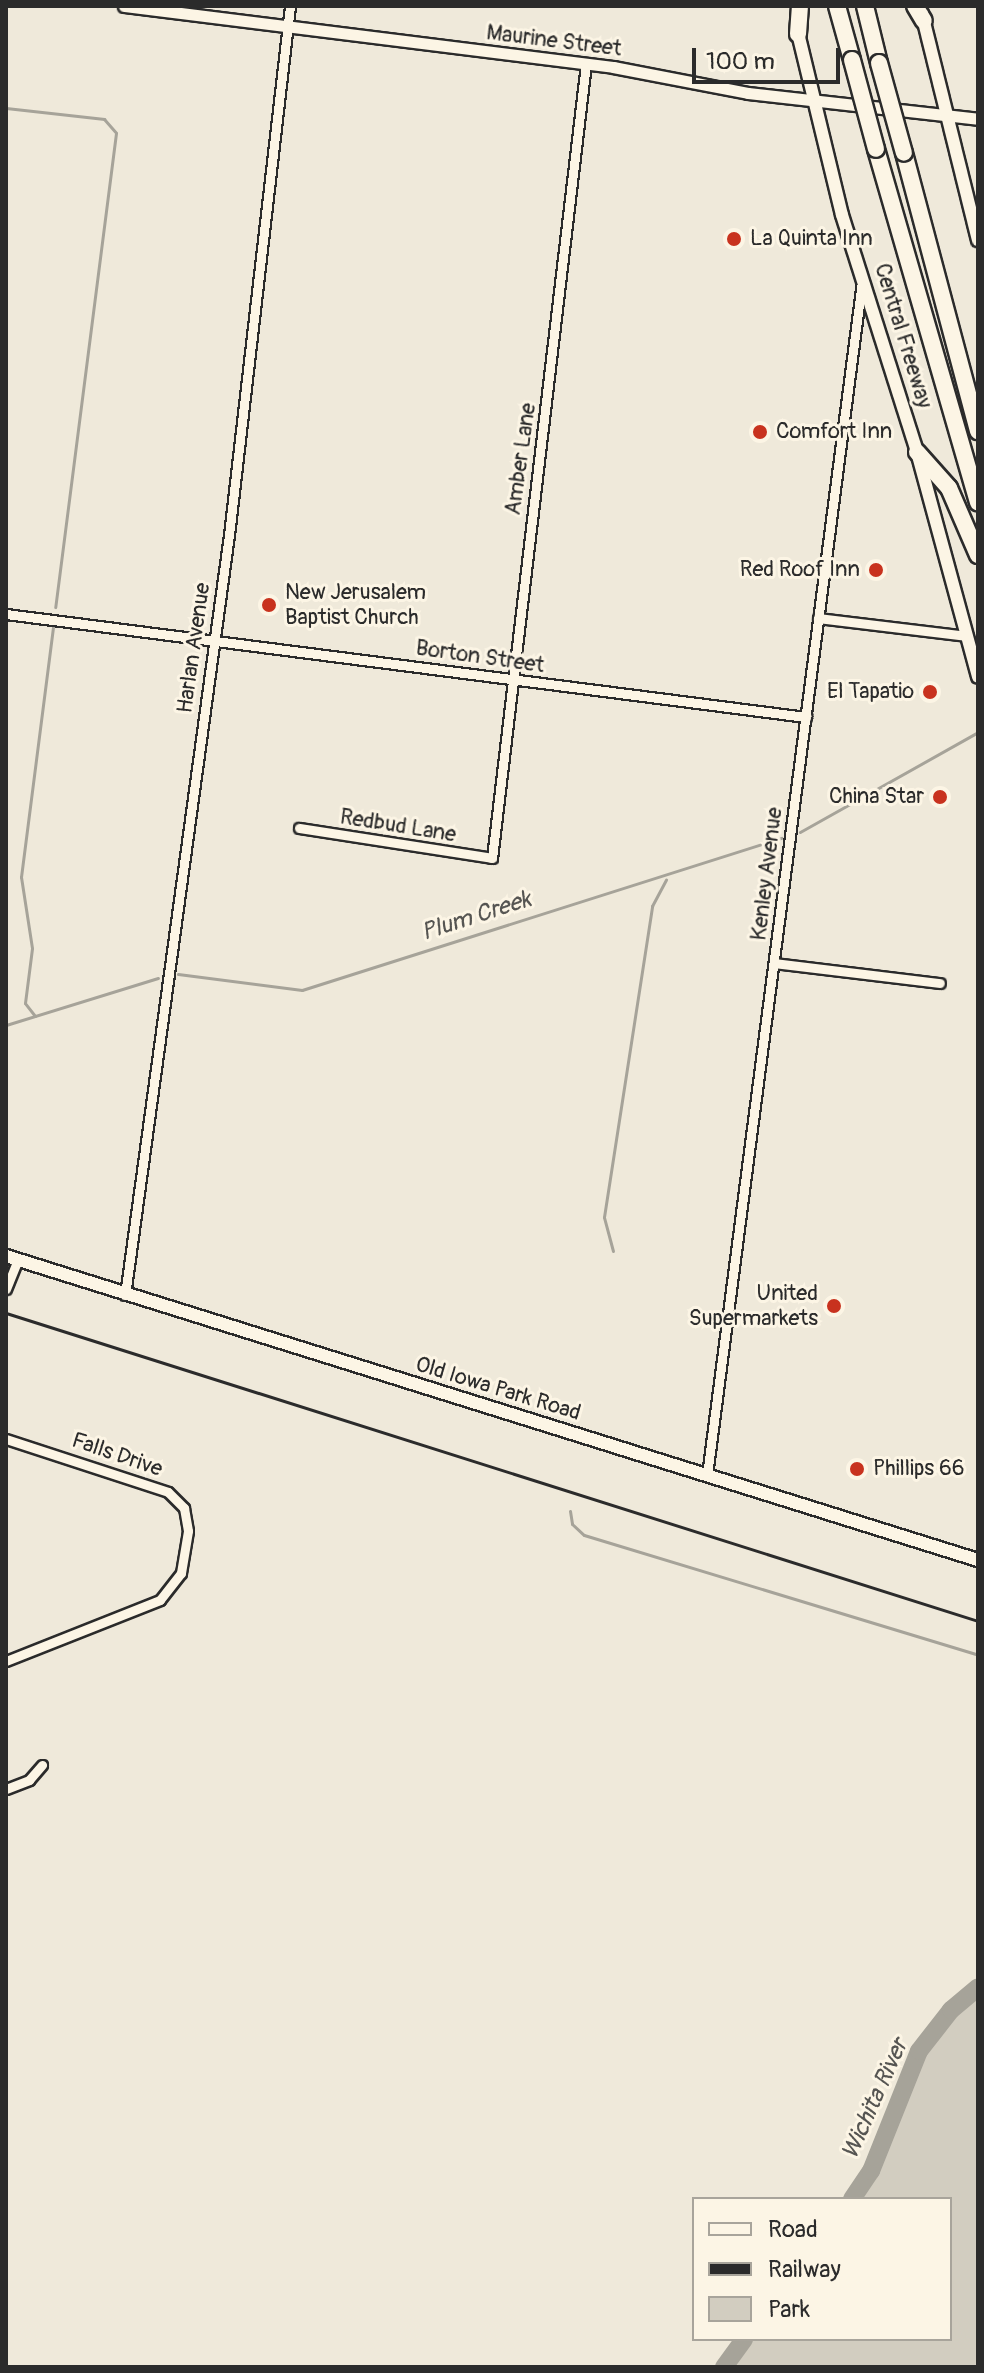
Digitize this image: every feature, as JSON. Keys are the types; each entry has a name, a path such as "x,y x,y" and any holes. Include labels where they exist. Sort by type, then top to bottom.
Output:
{"highway":[{"path":"798,34 800,6"},
{"name":"Central Freeway","path":"837,6 978,503"},
{"name":"Central Freeway","path":"865,6 978,431"},
{"path":"917,452 949,488 978,555"}],"main road":[{"name":"Central Freeway","path":"792,6 813,100 862,278 917,452 978,677"},
{"path":"919,11 951,116 978,240"},
{"name":"Old Iowa Park Road","path":"12,1258 978,1560"}],"street":[{"name":"Maurine Street","path":"124,6 287,29 586,64 813,100 978,119"},
{"name":"Harlan Avenue","path":"125,1295 213,641 290,6"},
{"name":"Amber Lane","path":"492,858 586,64"},
{"name":"Kenley Avenue","path":"707,1475 862,278"},
{"name":"Borton Street","path":"6,614 806,717"},
{"path":"818,618 967,636"},
{"name":"Redbud Lane","path":"299,828 492,858"},
{"path":"774,963 940,983"},
{"path":"6,1289 12,1258"},
{"name":"Falls Drive","path":"6,1439 168,1492 184,1508 188,1531 181,1573 160,1600 6,1661"},
{"path":"6,1789 29,1780 42,1765"}],"green space":[{"path":"978,1987 978,2367 724,2367 743,2341 952,2341 952,2197 853,2197 871,2171 919,2051 951,2010"}],"waterway":[{"path":"6,108 104,119 116,133 55,607"},
{"path":"35,1016 25,1003 32,948 21,877 53,626"},
{"name":"Plum Creek","path":"800,832 978,732"},
{"name":"Plum Creek","path":"178,974 302,990 781,838"},
{"path":"613,1251 604,1217 652,906 666,880"},
{"name":"Plum Creek","path":"6,1025 158,978"},
{"path":"570,1511 572,1524 584,1535 978,1655"},
{"name":"Wichita River","path":"853,2197 871,2171 919,2051 951,2010 978,1987"},
{"name":"Wichita River","path":"724,2367 743,2341"}],"railway":[{"path":"6,1313 978,1621"}],"place":[{"name":"La Quinta Inn","path":"734,239"},
{"name":"Comfort Inn","path":"760,432"},
{"name":"Red Roof Inn","path":"876,570"},
{"name":"New Jerusalem Baptist Church","path":"269,605"},
{"name":"El Tapatio","path":"930,692"},
{"name":"China Star","path":"940,797"},
{"name":"United Supermarkets","path":"834,1306"},
{"name":"Phillips 66","path":"857,1469"}]}
